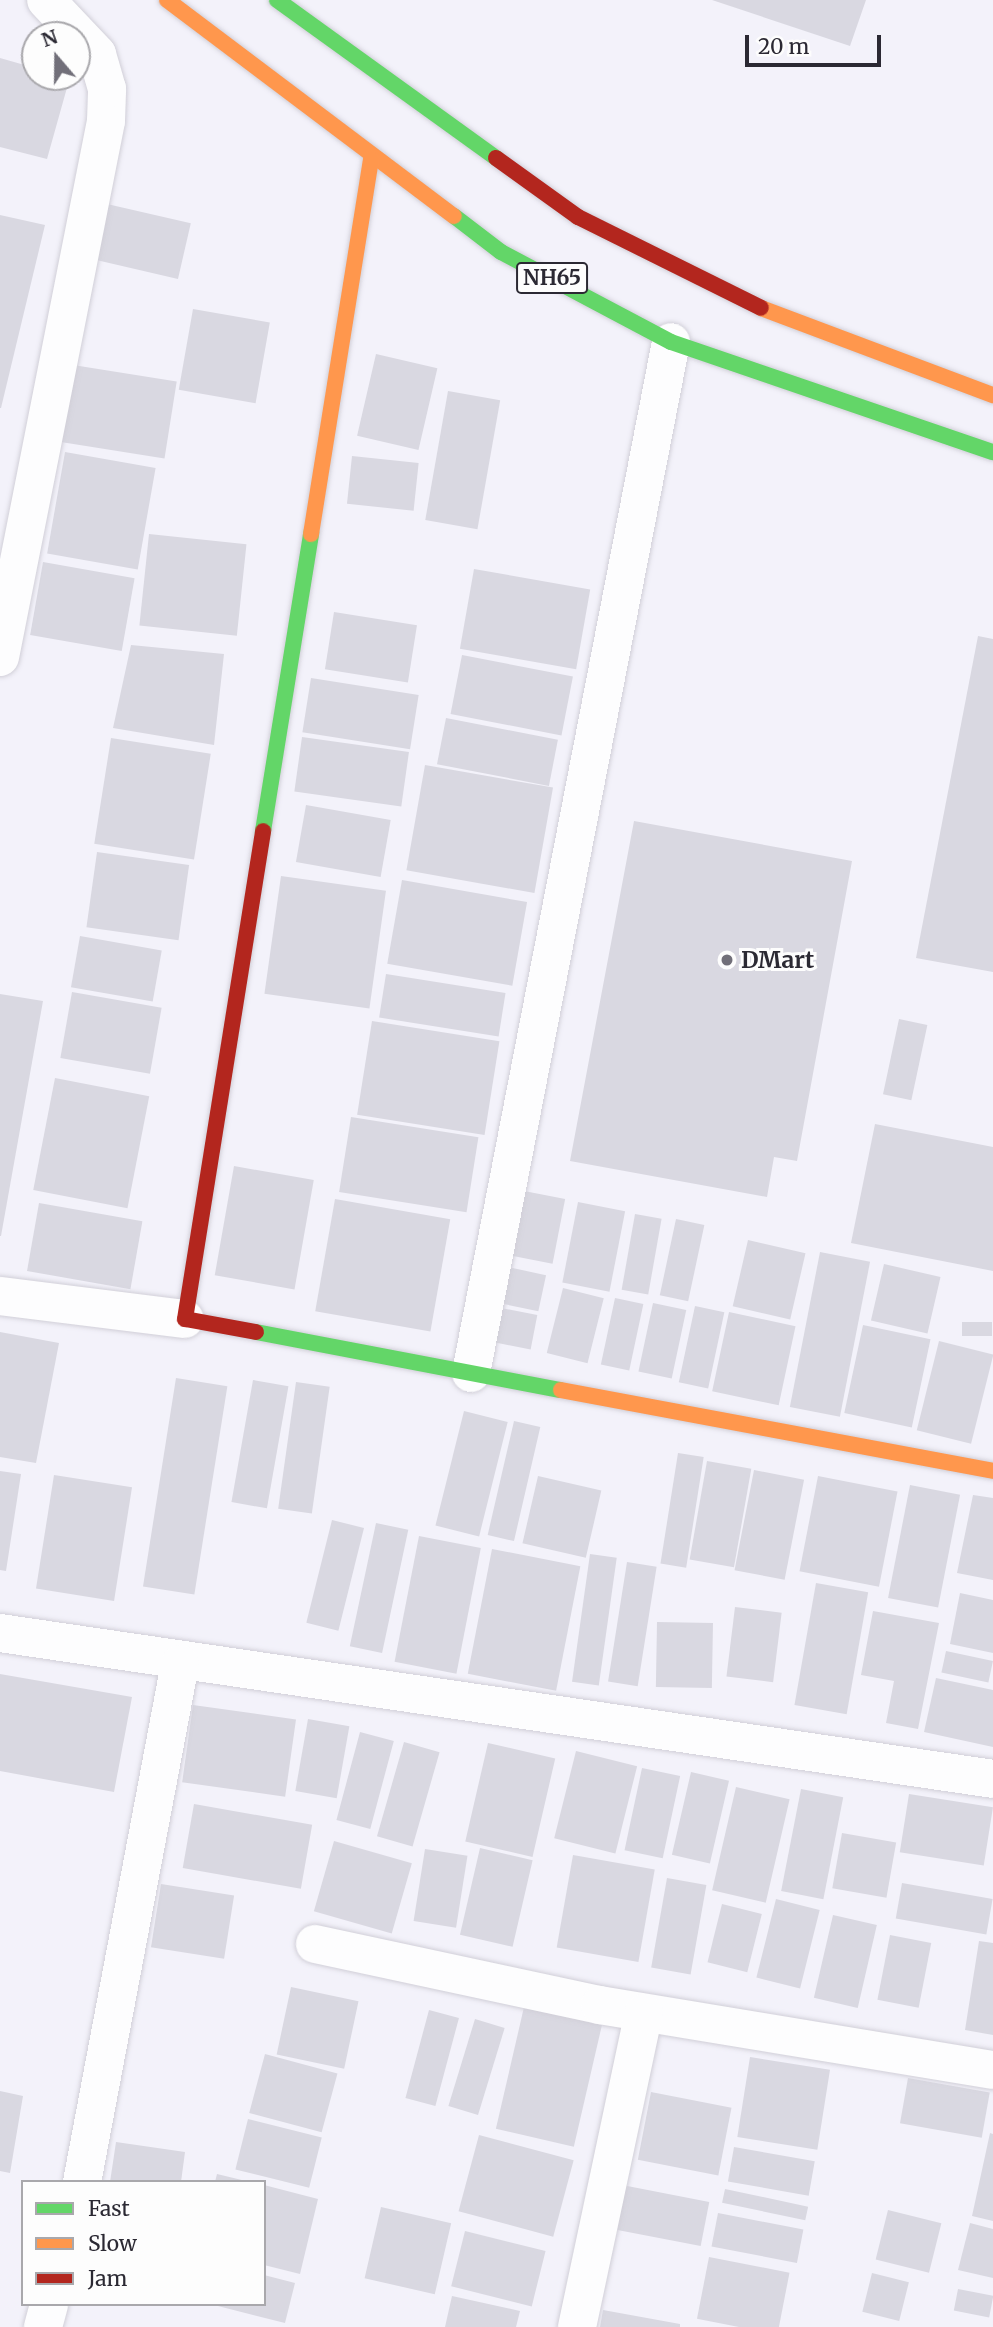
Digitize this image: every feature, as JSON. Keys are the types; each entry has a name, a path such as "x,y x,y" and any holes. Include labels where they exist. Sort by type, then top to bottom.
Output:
{"main road":[{"name":"NH65","path":"167,0 371,159 502,252 671,342 993,452"},
{"name":"NH65","path":"290,4 578,218 752,305 993,395"},
{"path":"371,159 185,1319 993,1471"}],"street":[{"path":"0,657 106,121 107,89 96,54 46,0"},
{"path":"471,1373 671,342"},
{"path":"0,1296 185,1319"},
{"path":"0,1633 180,1664 993,1779"},
{"path":"82,2180 180,1664"},
{"path":"315,1944 644,2013 993,2070"},
{"path":"577,2327 644,2013"},
{"path":"43,2327 48,2306"}],"building":[{"path":"712,0 866,0 850,46"},
{"path":"0,58 21,64 21,91 66,91 47,159 0,147"},
{"path":"107,204 191,223 178,279 94,260"},
{"path":"0,215 45,225 1,408 0,408"},
{"path":"193,309 270,323 256,403 179,390"},
{"path":"376,354 437,368 418,450 357,436"},
{"path":"73,365 177,381 165,458 61,442"},
{"path":"448,391 500,400 477,529 425,520"},
{"path":"65,452 156,468 138,569 47,553"},
{"path":"352,456 419,463 414,511 347,504"},
{"path":"149,534 246,544 237,636 139,625"},
{"path":"43,562 135,578 122,651 30,635"},
{"path":"474,569 590,589 576,669 460,649"},
{"path":"334,612 417,625 408,682 325,669"},
{"path":"978,636 993,639 993,972 916,958"},
{"path":"131,645 224,654 214,745 113,728"},
{"path":"462,655 573,677 561,735 451,714"},
{"path":"311,678 419,695 410,749 302,732"},
{"path":"446,718 558,740 549,786 437,764"},
{"path":"302,737 409,752 401,806 294,791"},
{"path":"111,738 211,754 194,859 94,844"},
{"path":"425,765 553,788 534,893 406,870"},
{"path":"306,805 391,820 381,877 296,862"},
{"path":"634,821 852,861 797,1161 774,1157 767,1197 570,1161"},
{"path":"97,852 189,865 179,940 86,927"},
{"path":"281,876 386,891 369,1009 264,994"},
{"path":"402,880 527,902 512,986 387,964"},
{"path":"80,936 162,950 153,1002 71,987"},
{"path":"386,974 506,993 499,1036 379,1017"},
{"path":"72,992 162,1008 150,1074 60,1058"},
{"path":"0,994 43,1001 1,1236 0,1236"},
{"path":"899,1019 927,1025 911,1100 883,1094"},
{"path":"372,1021 499,1041 485,1135 357,1115"},
{"path":"55,1078 149,1096 127,1208 33,1190"},
{"path":"351,1117 478,1137 467,1212 339,1192"},
{"path":"875,1124 993,1147 993,1271 851,1243"},
{"path":"234,1166 314,1180 294,1289 215,1275"},
{"path":"519,1190 565,1199 553,1264 506,1255"},
{"path":"335,1199 450,1219 430,1332 315,1311"},
{"path":"578,1202 625,1211 609,1292 562,1282"},
{"path":"39,1203 142,1221 130,1289 27,1271"},
{"path":"635,1214 662,1219 648,1295 622,1290"},
{"path":"676,1219 704,1225 688,1301 660,1295"},
{"path":"748,1240 805,1253 790,1320 733,1306"},
{"path":"820,1252 870,1262 840,1417 790,1407"},
{"path":"884,1264 941,1277 927,1334 871,1321"},
{"path":"503,1266 546,1275 538,1311 495,1302"},
{"path":"563,1288 604,1298 588,1363 547,1353"},
{"path":"615,1298 643,1304 629,1371 601,1365"},
{"path":"653,1303 686,1310 672,1379 638,1371"},
{"path":"695,1306 724,1312 708,1389 679,1382"},
{"path":"501,1308 537,1315 531,1349 494,1342"},
{"path":"729,1312 796,1326 779,1405 712,1391"},
{"path":"962,1322 992,1322 992,1336 962,1336"},
{"path":"863,1325 930,1339 912,1427 844,1413"},
{"path":"0,1332 59,1343 36,1463 0,1457"},
{"path":"939,1341 993,1354 971,1444 917,1430"},
{"path":"176,1378 227,1386 194,1595 143,1586"},
{"path":"253,1380 288,1386 267,1508 231,1502"},
{"path":"296,1382 330,1387 312,1513 278,1509"},
{"path":"464,1411 508,1422 479,1536 435,1525"},
{"path":"514,1421 540,1427 514,1541 488,1535"},
{"path":"678,1453 704,1457 686,1568 660,1564"},
{"path":"707,1461 751,1469 734,1567 690,1559"},
{"path":"754,1470 804,1480 785,1580 735,1570"},
{"path":"0,1471 21,1474 6,1571 0,1570"},
{"path":"54,1475 132,1487 114,1601 36,1589"},
{"path":"538,1476 601,1491 586,1558 522,1543"},
{"path":"818,1476 898,1491 879,1587 799,1571"},
{"path":"910,1485 960,1495 938,1608 888,1598"},
{"path":"973,1495 993,1498 993,1580 957,1573"},
{"path":"332,1520 364,1528 338,1631 306,1623"},
{"path":"376,1523 408,1530 382,1653 350,1646"},
{"path":"419,1536 481,1548 456,1674 395,1662"},
{"path":"492,1549 580,1566 556,1691 468,1674"},
{"path":"590,1554 617,1558 599,1686 572,1682"},
{"path":"627,1562 657,1567 638,1686 608,1682"},
{"path":"816,1583 868,1592 847,1714 794,1705"},
{"path":"960,1593 993,1600 993,1653 950,1644"},
{"path":"735,1607 782,1613 773,1682 726,1676"},
{"path":"873,1611 939,1623 918,1729 886,1723 894,1681 861,1675"},
{"path":"657,1622 713,1623 712,1688 656,1687"},
{"path":"946,1651 993,1661 988,1682 941,1673"},
{"path":"0,1674 132,1697 114,1792 0,1771"},
{"path":"936,1678 993,1690 993,1747 924,1732"},
{"path":"193,1705 296,1719 285,1797 182,1782"},
{"path":"308,1719 349,1726 337,1798 295,1791"},
{"path":"360,1732 394,1741 370,1829 336,1820"},
{"path":"404,1742 440,1752 413,1846 377,1836"},
{"path":"488,1743 555,1759 533,1857 465,1841"},
{"path":"576,1751 637,1766 615,1854 554,1838"},
{"path":"642,1768 680,1776 663,1858 625,1850"},
{"path":"691,1772 729,1781 710,1864 672,1855"},
{"path":"736,1787 790,1799 766,1903 712,1890"},
{"path":"801,1789 843,1797 823,1899 781,1891"},
{"path":"909,1794 993,1807 984,1866 900,1852"},
{"path":"194,1804 312,1825 301,1889 183,1868"},
{"path":"842,1833 896,1843 886,1898 832,1888"},
{"path":"334,1841 412,1863 392,1933 314,1911"},
{"path":"480,1848 533,1860 513,1947 460,1935"},
{"path":"425,1849 467,1856 456,1928 414,1921"},
{"path":"573,1855 655,1869 638,1962 557,1948"},
{"path":"667,1878 706,1885 691,1975 651,1968"},
{"path":"902,1883 993,1899 986,1934 896,1918"},
{"path":"161,1884 234,1896 224,1959 151,1947"},
{"path":"776,1899 820,1910 800,1988 756,1978"},
{"path":"722,1904 762,1914 747,1972 707,1962"},
{"path":"833,1915 877,1925 858,2008 814,1998"},
{"path":"890,1935 931,1943 919,2008 877,2000"},
{"path":"979,1941 993,1943 993,2035 965,2030"},
{"path":"291,1987 358,2001 344,2069 277,2054"},
{"path":"524,2007 602,2025 574,2147 496,2129"},
{"path":"429,2010 459,2018 435,2106 405,2098"},
{"path":"475,2019 505,2028 478,2115 448,2106"},
{"path":"265,2054 337,2073 322,2132 249,2113"},
{"path":"750,2057 830,2070 817,2150 737,2137"},
{"path":"908,2078 990,2092 982,2138 900,2123"},
{"path":"0,2091 23,2096 10,2173 0,2171"},
{"path":"651,2092 731,2108 718,2175 638,2160"},
{"path":"248,2119 322,2137 309,2188 235,2169"},
{"path":"990,2133 993,2134 993,2221 972,2216"},
{"path":"479,2135 574,2160 553,2237 459,2211"},
{"path":"116,2142 185,2152 181,2180 110,2180"},
{"path":"734,2147 815,2161 809,2196 728,2181"},
{"path":"217,2174 242,2180 216,2180"},
{"path":"617,2184 709,2202 701,2246 608,2228"},
{"path":"266,2186 318,2199 300,2274 266,2266"},
{"path":"725,2189 808,2207 805,2220 722,2203"},
{"path":"381,2207 451,2223 435,2294 365,2278"},
{"path":"888,2210 941,2223 929,2273 876,2259"},
{"path":"718,2213 803,2230 797,2263 712,2246"},
{"path":"970,2223 993,2229 993,2278 958,2270"},
{"path":"465,2231 546,2251 532,2306 451,2286"},
{"path":"709,2257 789,2273 779,2327 739,2327 697,2319"},
{"path":"872,2273 909,2282 899,2321 862,2312"},
{"path":"266,2276 295,2283 285,2323 218,2306 266,2306"},
{"path":"958,2289 993,2296 989,2317 954,2311"},
{"path":"452,2296 520,2311 516,2327 445,2327"},
{"path":"603,2310 680,2324 680,2327 600,2327"}],"traffic: fast":[{"path":"277,0 496,158"},
{"path":"454,216 501,252 671,342 993,452"},
{"path":"263,831 311,534"},
{"path":"256,1332 561,1390"}],"traffic: slow":[{"path":"167,0 454,216"},
{"path":"311,534 371,159"},
{"path":"761,308 993,395"},
{"path":"561,1390 993,1471"}],"traffic: jam":[{"path":"496,158 578,217 761,308"},
{"path":"256,1332 185,1319 263,831"}],"place":[{"name":"DMart","path":"727,960"}]}
